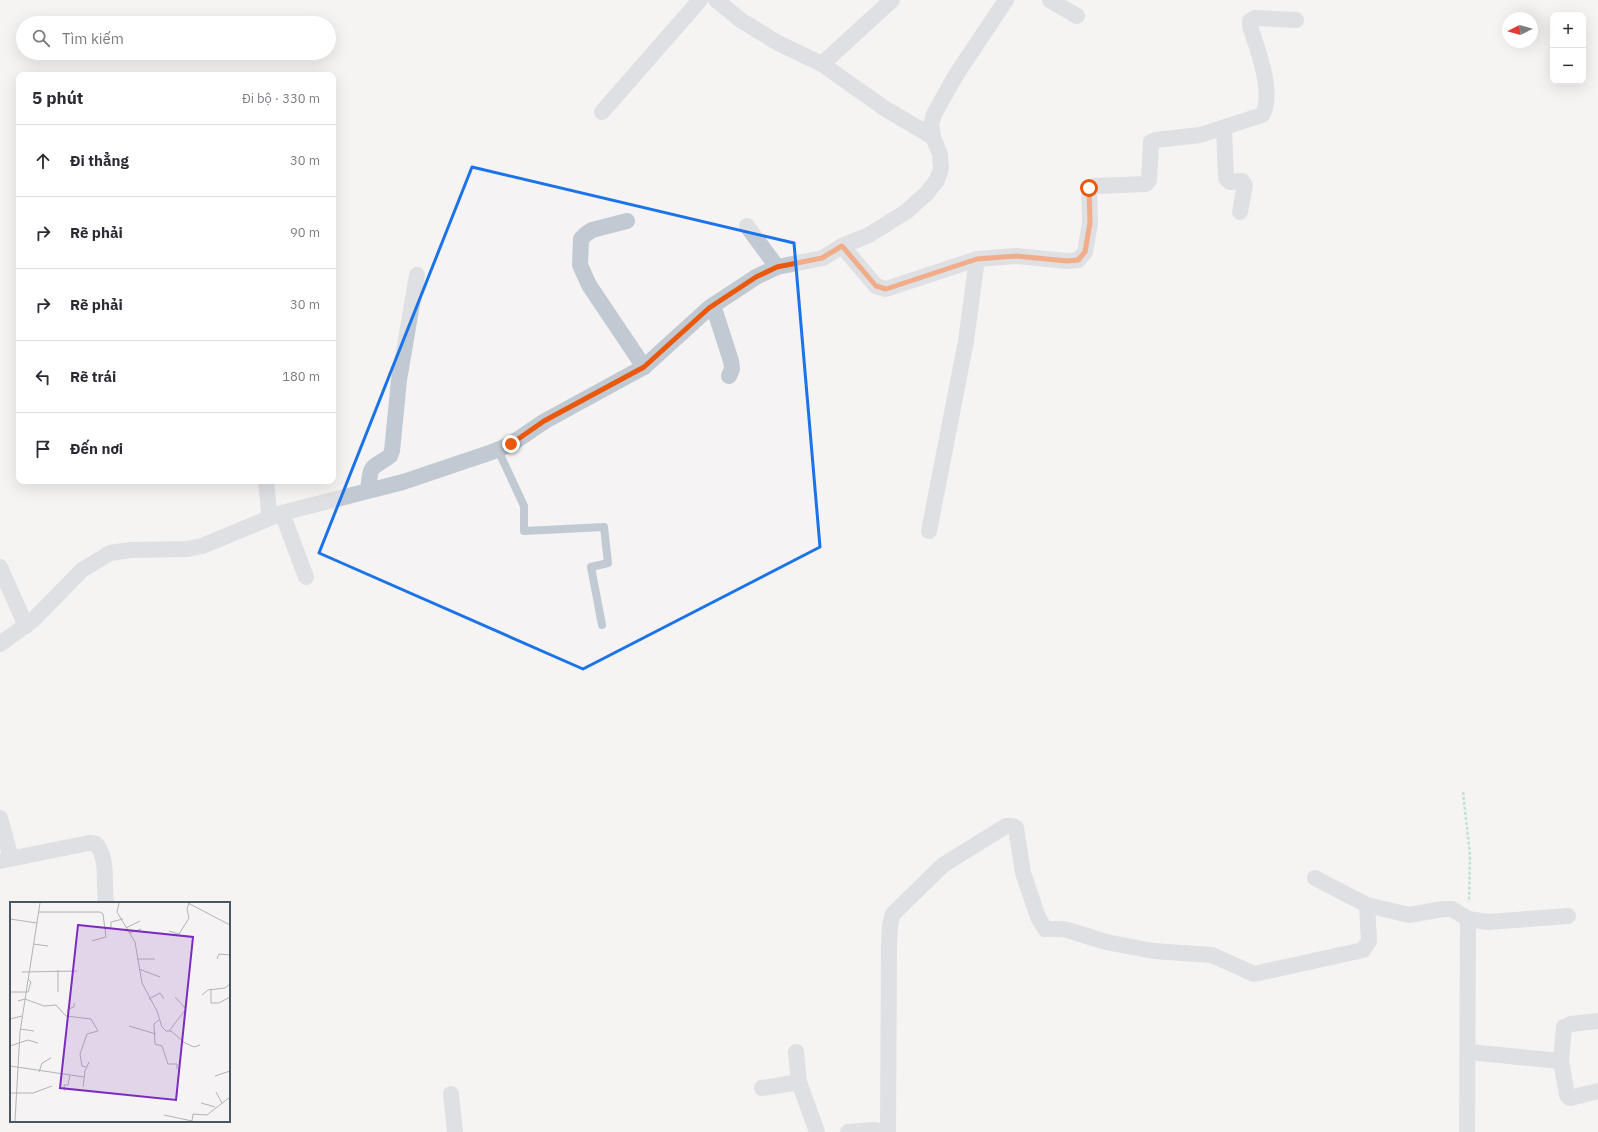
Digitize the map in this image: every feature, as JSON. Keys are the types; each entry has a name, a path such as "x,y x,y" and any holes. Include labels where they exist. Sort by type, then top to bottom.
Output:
{"street":[{"path":"602,112 700,0"},
{"path":"716,0 742,21 778,43 822,64 884,108 933,137"},
{"path":"822,64 892,0"},
{"path":"0,644 26,626 45,610 82,570 105,556 120,551 202,546 275,515 402,482 498,450 511,444 544,421 644,367 713,305 756,277 777,267 822,258 842,246 869,234 907,211 927,193 937,180 941,169 940,154 933,137 931,125 934,114 956,75 1006,0"},
{"path":"1050,0 1077,16"},
{"path":"842,246 876,286 886,289 977,259 1016,256 1067,261 1078,260 1085,252 1090,223 1089,188 1095,186 1146,184 1148,180 1151,142 1156,140 1200,135 1224,129 1262,115 1265,110 1267,98 1250,21 1255,18 1296,20"},
{"path":"1224,129 1226,178 1230,182 1242,181 1245,185 1240,212"},
{"path":"627,221 592,230 586,234 581,239 580,265 589,285 644,367"},
{"path":"747,226 777,267"},
{"path":"929,531 966,341 977,259"},
{"path":"368,490 369,472 372,467 390,456 392,451 399,380 417,275"},
{"path":"713,305 731,361 732,369 729,376"},
{"path":"267,484 275,515 306,577"},
{"path":"0,567 26,626"},
{"path":"0,818 5,859 89,843 96,844 100,849 104,866 106,902"},
{"path":"888,1132 889,943 890,925 893,914 944,865 1006,826 1016,828 1023,873 1038,917 1045,929 1048,930 1064,929 1106,942 1153,951 1212,955 1254,974 1363,950 1368,941 1367,905"},
{"path":"1314,878 1367,905 1409,916 1444,909 1452,909 1468,919 1488,922 1568,916"},
{"path":"1467,1132 1468,919"},
{"path":"1598,1021 1571,1024 1564,1028 1561,1061 1567,1095 1570,1098 1598,1091"},
{"path":"796,1052 799,1082 817,1132"},
{"path":"1468,1052 1561,1061"},
{"path":"762,1088 799,1082"},
{"path":"451,1094 455,1132"},
{"path":"848,1132 876,1130 882,1132"}],"lane":[{"path":"498,450 524,506 524,532 604,527 608,562 591,567 602,625"}],"path":[{"path":"1463,792 1470,854 1468,919"}],"highlighted area":[{"path":"472,167 794,243 820,547 583,669 319,553"}],"route":[{"path":"511,444 544,421 644,367 709,308 728,294 756,277 777,267 822,258 842,246 876,286 886,289 969,260 1016,256 1067,261 1078,260 1085,252 1090,223 1089,188"}]}
